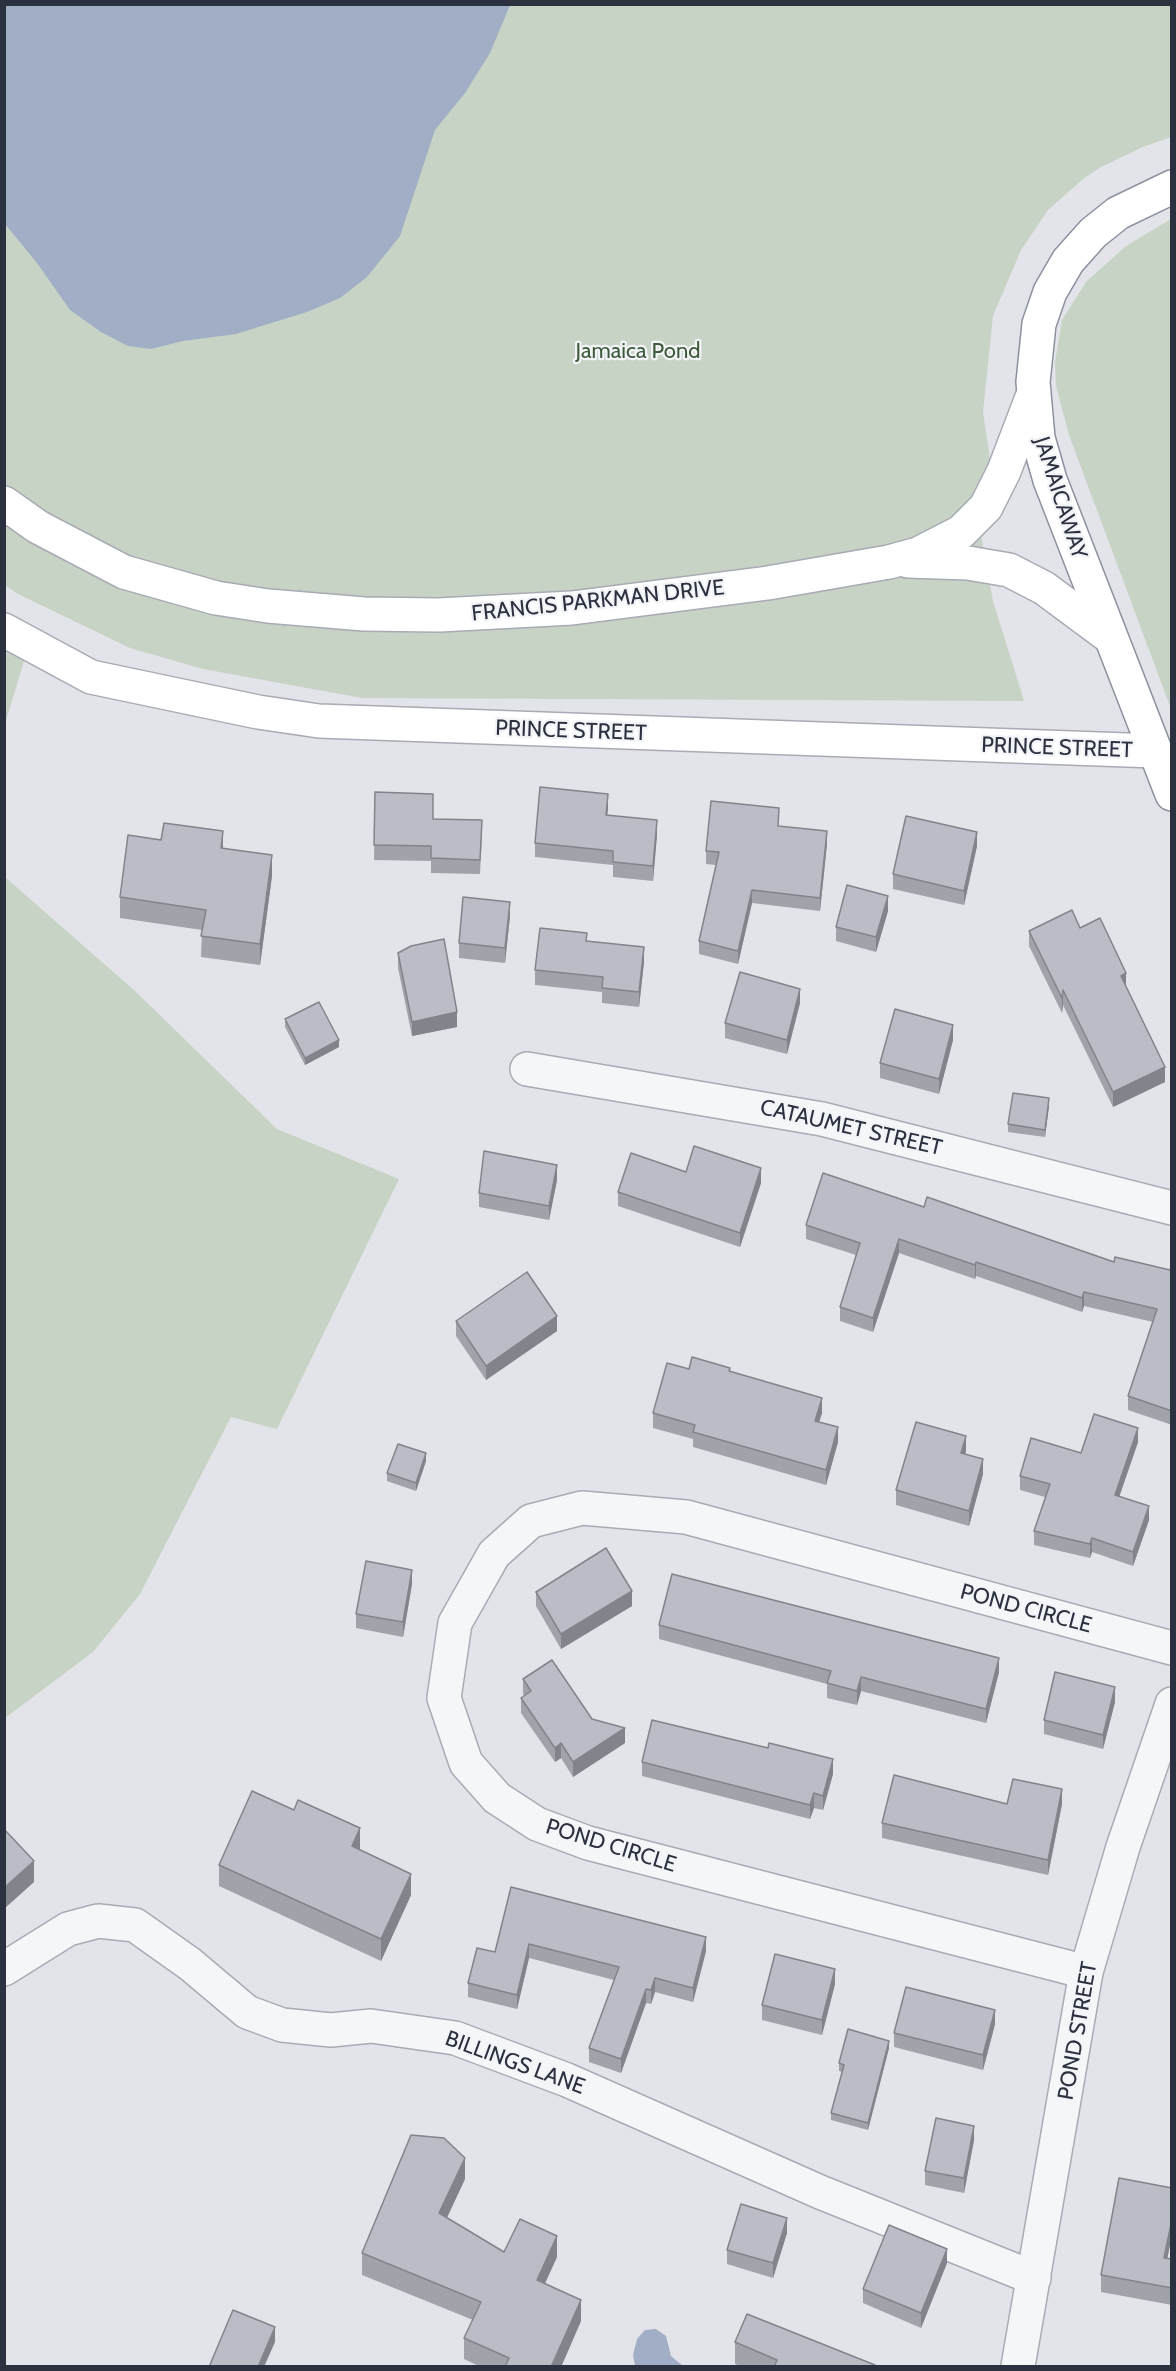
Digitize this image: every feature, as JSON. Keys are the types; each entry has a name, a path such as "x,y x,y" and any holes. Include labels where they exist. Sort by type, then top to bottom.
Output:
{"main road":[{"name":"JAMAICAWAY","path":"1172,187 1133,204 1110,219 1085,241 1064,268 1050,292 1039,324 1033,361 1033,395 1038,438 1050,480 1172,794"},
{"name":"FRANCIS PARKMAN DRIVE","path":"4,503 38,527 124,572 216,598 268,606 364,614 439,615 572,608 768,583 889,562 918,554 940,544 977,519 986,507 1004,471 1033,395"},
{"name":"FRANCIS PARKMAN DRIVE","path":"889,562 968,563 1009,570 1044,588 1110,637"},
{"name":"PRINCE STREET","path":"4,630 91,677 258,712 319,721 1155,751"}],"street":[{"name":"CATAUMET STREET","path":"527,1069 728,1101 822,1119 1172,1208"},
{"name":"POND CIRCLE","path":"1086,1972 588,1843 537,1824 497,1798 466,1763 444,1698 455,1623 494,1554 531,1521 582,1508 687,1517 1172,1648"},
{"name":"POND STREET","path":"1018,2367 1086,1972 1123,1847 1172,1704"},
{"name":"BILLINGS LANE","path":"4,1969 68,1929 98,1921 135,1925 190,1964 246,2012 282,2025 331,2030 371,2026 455,2038 567,2080 820,2192 1034,2278"}],"green space":[{"name":"Jamaica Pond","path":"5,5 1171,5 1171,137 1143,147 1101,167 1083,179 1048,210 1021,250 993,316 983,412 991,467 974,496 993,601 1024,701 362,698 203,669 130,648 16,593 5,585"},
{"path":"1171,219 1171,709 1069,435 1056,386 1055,362 1062,320 1086,282 1126,246"},
{"path":"5,648 24,661 5,724"},
{"path":"5,877 135,991 277,1129 399,1179 277,1429 231,1417 140,1594 93,1652 5,1718"}],"water":[{"path":"4,5 510,5 490,53 465,93 435,130 400,236 367,277 340,298 307,312 236,334 183,341 151,349 128,346 101,332 70,310 37,263 5,224"},
{"path":"656,2329 666,2336 671,2356 683,2366 635,2366 633,2355 637,2339 645,2330"}],"building":[{"path":"540,787 608,794 606,815 657,820 653,866 613,862 613,851 535,843"},
{"path":"375,792 433,794 433,819 482,820 480,860 431,858 431,846 374,845"},
{"path":"711,801 779,808 778,826 827,831 820,898 752,890 738,951 699,941 719,852 706,851"},
{"path":"906,816 977,832 964,891 893,874"},
{"path":"164,823 223,831 221,848 272,855 260,944 201,936 206,910 120,897 128,835 161,840"},
{"path":"847,885 888,896 876,937 836,927"},
{"path":"463,897 510,902 505,948 459,943"},
{"path":"1072,910 1080,928 1100,918 1126,973 1121,976 1165,1067 1113,1092 1063,990 1062,998 1029,931"},
{"path":"540,928 587,933 586,941 644,947 639,992 602,988 603,977 535,970"},
{"path":"444,939 457,1012 412,1022 398,953 411,946"},
{"path":"740,972 800,989 787,1040 725,1023"},
{"path":"319,1002 339,1040 305,1058 285,1019"},
{"path":"895,1009 953,1025 939,1079 880,1063"},
{"path":"1013,1093 1049,1098 1045,1130 1008,1124"},
{"path":"694,1146 761,1168 740,1233 618,1192 631,1153 686,1172"},
{"path":"484,1151 557,1165 549,1206 479,1193"},
{"path":"823,1173 924,1207 927,1197 1114,1262 1115,1257 1170,1270 1172,1265 1172,1411 1128,1396 1157,1309 1084,1292 1082,1298 899,1239 873,1318 840,1307 860,1243 806,1225"},
{"path":"527,1272 557,1316 486,1366 456,1321"},
{"path":"692,1357 730,1368 729,1371 822,1398 815,1421 838,1427 826,1470 693,1432 695,1425 653,1413 667,1363 689,1369"},
{"path":"1094,1414 1138,1428 1115,1495 1149,1506 1133,1552 1092,1538 1090,1544 1034,1531 1050,1484 1020,1476 1031,1438 1081,1453"},
{"path":"916,1422 966,1436 961,1453 983,1459 969,1511 896,1490"},
{"path":"398,1444 426,1453 416,1483 387,1473"},
{"path":"606,1548 632,1591 561,1634 536,1592"},
{"path":"366,1561 412,1570 403,1622 356,1614"},
{"path":"672,1574 999,1658 986,1709 861,1677 857,1691 827,1683 831,1671 659,1625"},
{"path":"552,1660 592,1719 625,1728 573,1762 561,1743 555,1748 521,1698 531,1691 523,1679"},
{"path":"1055,1672 1115,1687 1103,1735 1044,1720"},
{"path":"652,1720 768,1748 769,1743 833,1759 823,1796 814,1793 810,1805 642,1762"},
{"path":"894,1775 1007,1804 1013,1779 1062,1789 1048,1860 882,1823"},
{"path":"252,1791 294,1810 298,1800 360,1828 352,1846 411,1874 381,1939 219,1865"},
{"path":"4,1829 34,1861 4,1888"},
{"path":"511,1887 706,1937 693,1988 655,1978 651,1990 646,1989 621,2059 589,2048 619,1967 529,1944 517,1995 468,1983 477,1948 495,1952"},
{"path":"775,1954 835,1969 822,2020 762,2005"},
{"path":"906,1987 995,2010 983,2055 894,2033"},
{"path":"848,2029 889,2041 868,2123 831,2113 844,2065 839,2063"},
{"path":"936,2118 974,2126 964,2178 925,2171"},
{"path":"411,2135 444,2138 465,2158 439,2213 504,2252 520,2219 557,2236 537,2280 581,2300 551,2367 505,2367 509,2358 464,2338 481,2302 362,2253"},
{"path":"1119,2178 1172,2188 1172,2219 1164,2258 1172,2259 1172,2288 1101,2275"},
{"path":"741,2204 787,2218 773,2263 727,2250"},
{"path":"889,2225 947,2249 921,2313 863,2289"},
{"path":"233,2310 275,2327 258,2367 209,2367"},
{"path":"747,2314 875,2365 874,2367 774,2367 777,2360 735,2342"}]}
